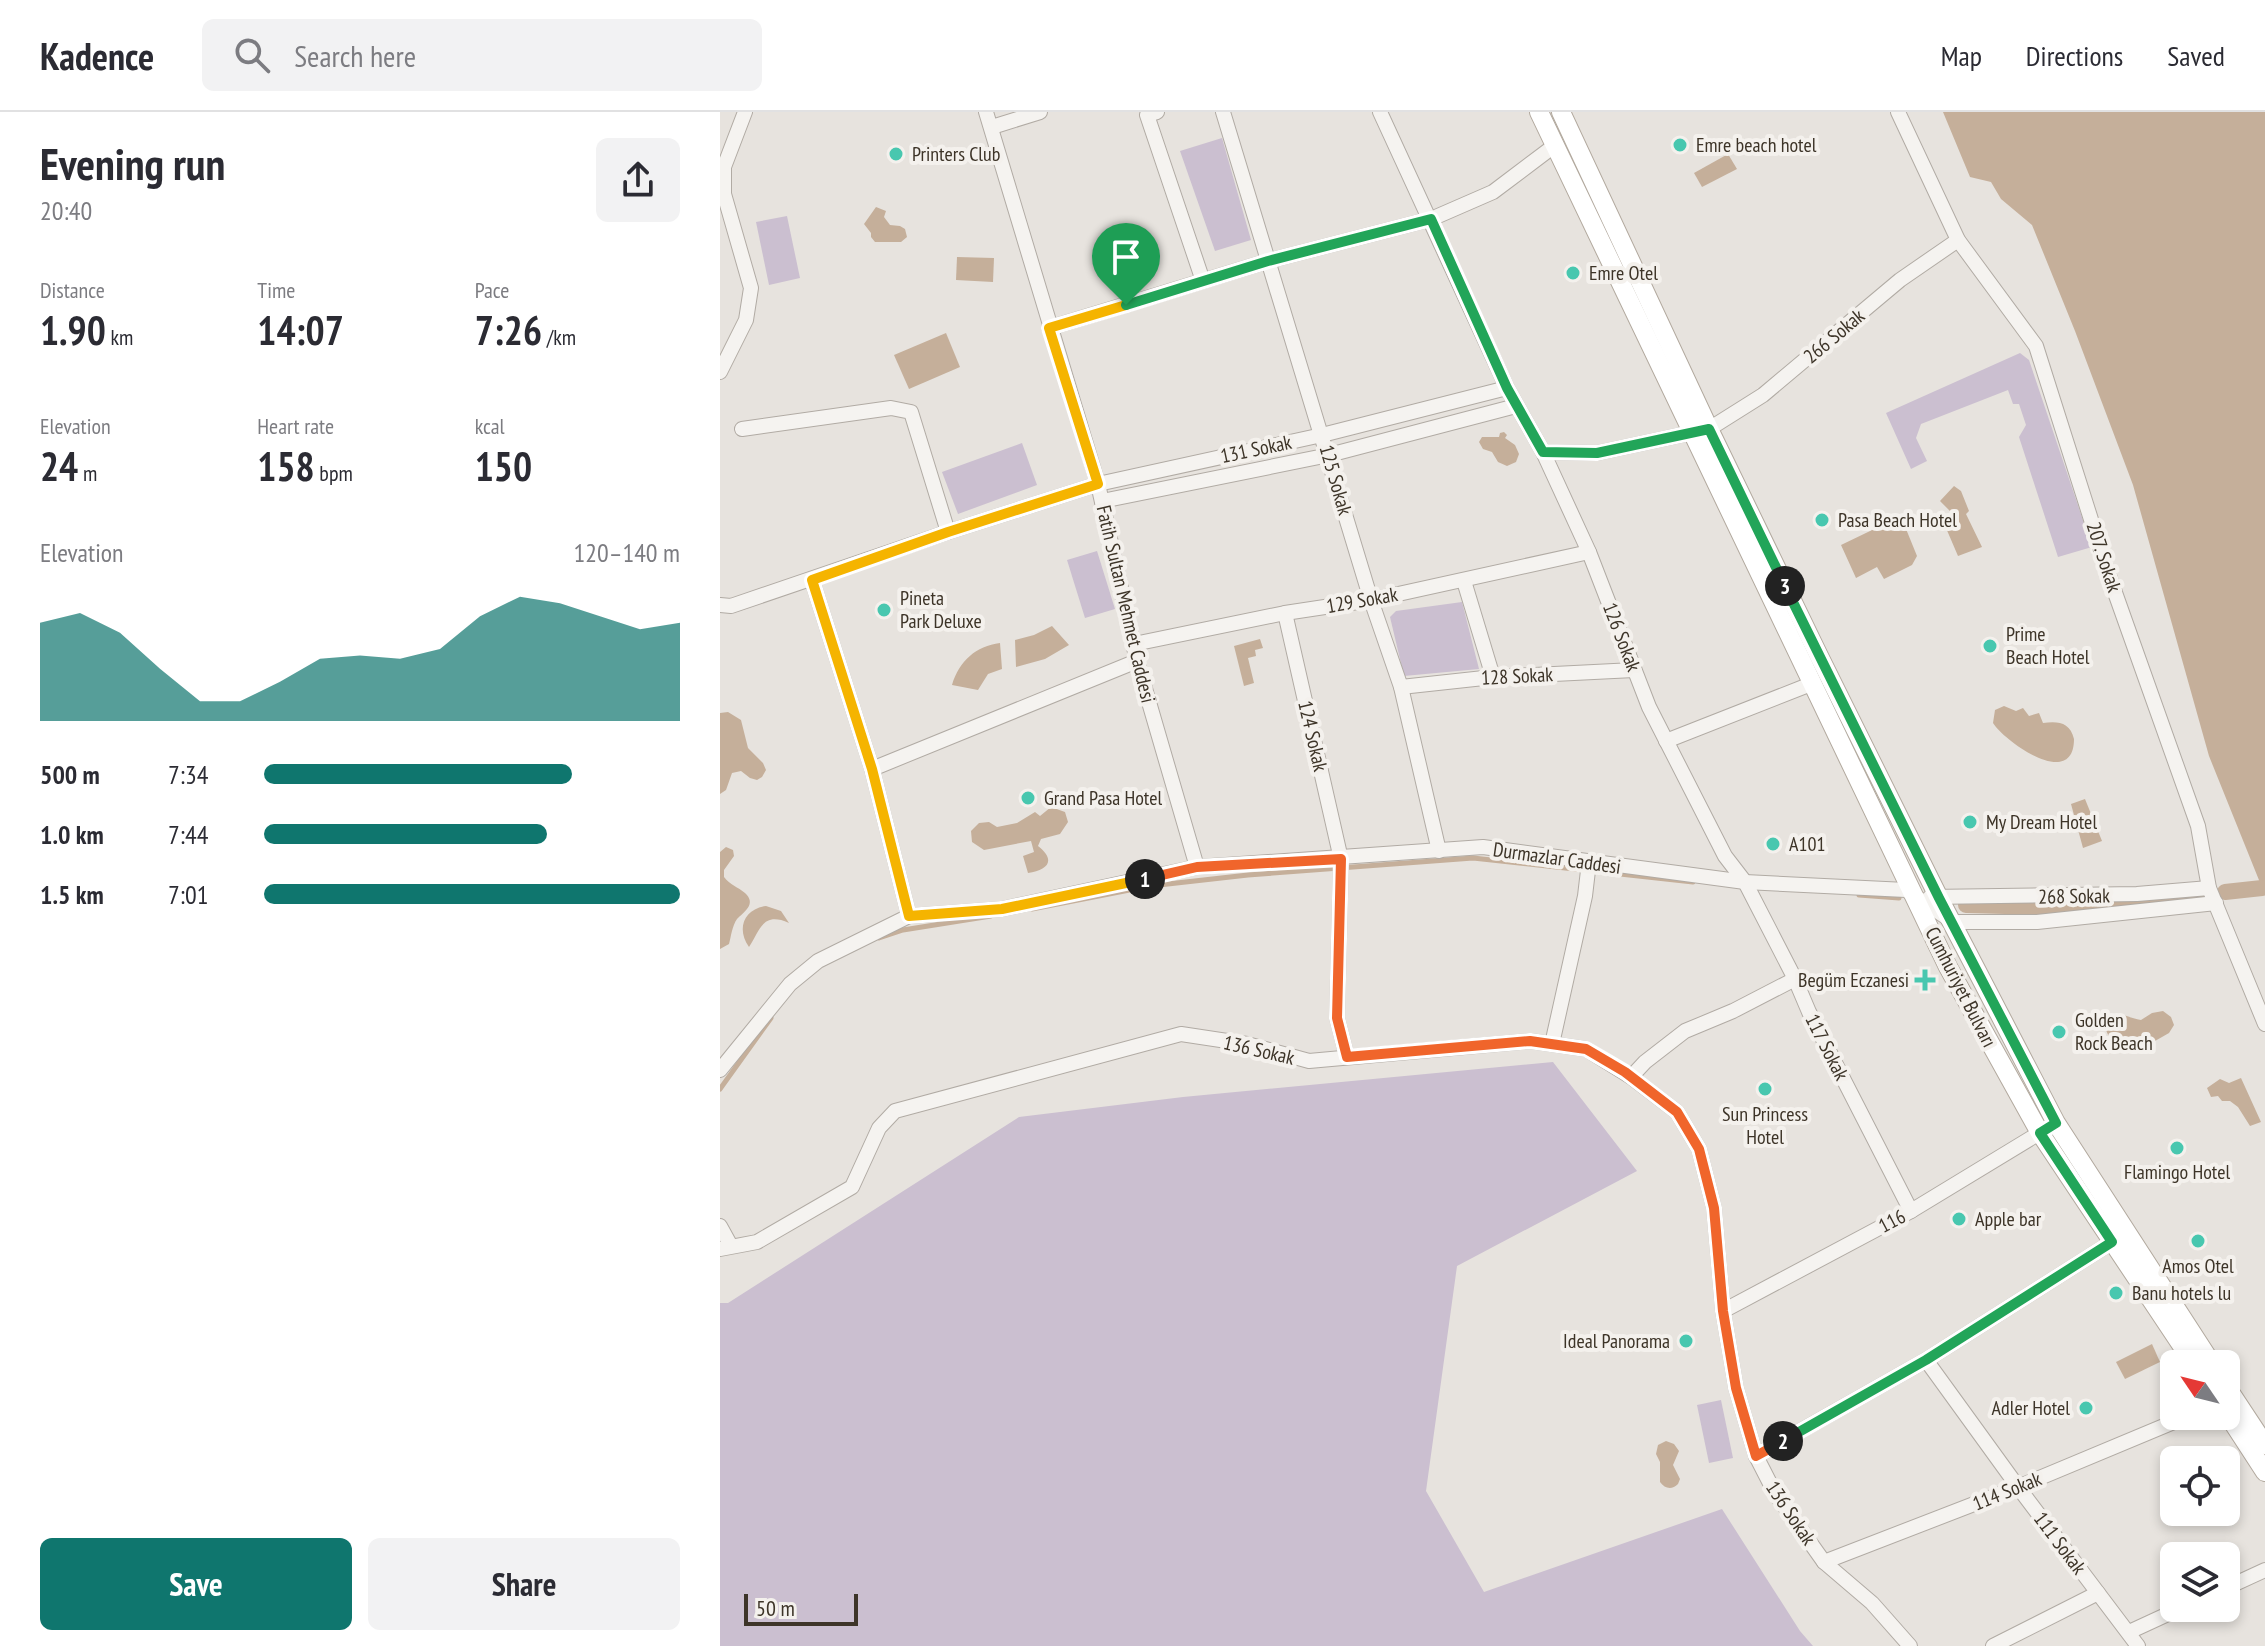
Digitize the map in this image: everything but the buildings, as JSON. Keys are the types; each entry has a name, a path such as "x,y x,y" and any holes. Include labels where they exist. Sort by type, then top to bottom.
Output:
{"main road":[{"name":"Cumhuriyet Bulvarı","path":"1539,112 1953,922 2048,1128 2202,1350"},
{"name":"Cumhuriyet Bulvarı","path":"1561,112 1802,667 1948,967 2048,1128 2112,1242 2185,1350"},
{"path":"1802,667 1819,656"},
{"path":"2240,1407 2265,1445"},
{"path":"2238,1430 2265,1472"}],"street":[{"path":"720,372 746,320 751,288 724,194 724,167 745,112"},
{"name":"Fatih Sultan Mehmet Caddesi","path":"986,112 1098,484 1137,661 1197,867"},
{"path":"992,127 1040,112"},
{"path":"1157,112 1147,115 1203,281"},
{"name":"125 Sokak","path":"1223,112 1371,600 1401,687 1439,851"},
{"name":"126 Sokak","path":"1380,112 1507,388 1543,452 1589,552 1634,670 1666,741 1725,856 1745,882"},
{"name":"207. Sokak","path":"1898,112 1958,240 2036,346 2107,570 2198,826 2209,888 2265,1024"},
{"path":"1049,328 1268,261 1431,219 1493,192 1554,146"},
{"name":"266 Sokak","path":"1543,452 1597,453 1701,430 1763,395 1900,280 1958,240"},
{"name":"131 Sokak","path":"720,605 731,606 1098,484 1322,435 1507,388"},
{"path":"1102,501 1329,455 1516,406"},
{"path":"742,429 891,408 911,412 948,532"},
{"name":"129 Sokak","path":"1134,644 1285,613 1371,600 1589,552"},
{"path":"720,1070 790,984 818,961 909,916 872,769 812,580"},
{"path":"1464,581 1493,677"},
{"name":"124 Sokak","path":"1285,613 1341,859 1337,1018 1347,1057"},
{"path":"872,769 1137,661"},
{"name":"128 Sokak","path":"1401,687 1493,677 1634,670"},
{"path":"1666,741 1811,684"},
{"name":"Durmazlar Caddesi","path":"909,916 1002,909 1197,867 1483,847 1745,882 1906,890 1916,896"},
{"path":"1552,1044 1585,896 1589,862"},
{"name":"117 Sokak","path":"1745,882 1911,1211"},
{"name":"268 Sokak","path":"1916,896 2137,894 2209,888"},
{"path":"1916,896 1953,922 2037,922 2216,903"},
{"path":"1631,1077 1685,1031 1733,1011 1795,979"},
{"name":"136 Sokak","path":"726,1247 757,1242 852,1187 879,1128 895,1111 1181,1034 1247,1044 1309,1061 1530,1041 1586,1049 1631,1077 1677,1112 1699,1149 1714,1208 1723,1311 1736,1388 1756,1456 1775,1493 1824,1562 1872,1603 1910,1646"},
{"name":"116","path":"1723,1311 1911,1211 2048,1128"},
{"path":"720,1226 726,1247"},
{"path":"1756,1456 1926,1360 2112,1242"},
{"name":"111 Sokak","path":"1926,1360 2138,1646"},
{"name":"114 Sokak","path":"1824,1562 2160,1428"},
{"path":"2240,1582 2265,1570"},
{"path":"1993,1646 2098,1593"},
{"path":"2129,1632 2160,1618"}],"shaded area":[{"path":"1943,112 2265,112 2265,895 2209,756 2133,485 2032,225 2001,199 1991,182 1970,177"},
{"path":"1222,138 1251,240 1215,251 1180,151"},
{"path":"1728,154 1737,169 1702,187 1694,173"},
{"path":"876,207 886,211 884,217 890,225 905,229 907,237 901,242 875,242 864,224"},
{"path":"787,216 800,278 769,285 756,222"},
{"path":"957,257 994,258 993,282 956,280"},
{"path":"946,333 960,367 909,389 894,355"},
{"path":"2020,353 2029,360 2092,547 2058,557 2019,437 2026,425 2019,404 2013,404 2008,390 1921,424 1916,438 1927,461 1911,469 1886,413"},
{"path":"1504,432 1507,435 1505,438 1515,445 1519,454 1516,462 1507,466 1498,462 1492,452 1483,449 1479,442 1482,437 1499,437"},
{"path":"1022,443 1037,485 958,514 942,472"},
{"path":"1954,486 1961,491 1969,511 1966,514 1982,547 1958,556 1943,521 1953,514 1940,501"},
{"path":"1895,519 1904,524 1917,556 1912,565 1884,579 1877,567 1856,578 1841,545"},
{"path":"1097,551 1115,609 1085,618 1067,560"},
{"path":"1462,602 1479,669 1404,676 1390,617 1396,611"},
{"path":"1052,626 1069,645 1045,659 1016,667 1015,640"},
{"path":"1260,639 1263,648 1255,650 1256,656 1248,658 1254,683 1244,686 1234,646"},
{"path":"1000,643 1002,669 988,674 978,690 952,685 959,669 970,656 983,647"},
{"path":"2004,706 2016,711 2023,708 2029,716 2039,713 2043,723 2066,726 2074,739 2071,754 2063,761 2052,762 2038,758 2011,741 1993,723 1995,710"},
{"path":"728,712 741,720 748,748 766,770 757,780 741,771 732,773 726,790 720,794 720,713"},
{"path":"2085,799 2102,841 2083,848 2071,804"},
{"path":"1051,807 1065,812 1068,822 1060,834 1041,839 1038,846 1048,860 1040,870 1028,873 1023,856 1034,852 1031,841 984,850 972,842 971,831 979,823 989,822 997,827 1017,823 1035,812 1040,816"},
{"path":"726,847 733,850 734,856 724,870 724,877 745,893 750,904 735,922 729,944 720,949 720,852"},
{"path":"766,906 781,911 789,923 773,919 767,921 749,947 743,933 744,921 752,911"},
{"path":"2163,1011 2171,1017 2174,1025 2169,1033 2141,1049 2130,1037 2110,1038 2106,1030 2107,1018 2113,1014 2141,1020"},
{"path":"1553,1062 1637,1171 1457,1266 1426,1491 1484,1592 1722,1509 1800,1631 1813,1646 720,1646 720,1303 728,1303 1019,1117 1183,1097"},
{"path":"2241,1078 2261,1122 2250,1126 2238,1107 2230,1101 2222,1101 2218,1096 2211,1097 2207,1088 2220,1079 2229,1083"},
{"path":"2152,1344 2160,1362 2125,1379 2116,1362"},
{"path":"1721,1400 1733,1458 1709,1463 1697,1405"},
{"path":"1666,1441 1674,1444 1679,1451 1673,1465 1680,1479 1671,1488 1660,1482 1660,1462 1656,1454 1658,1445"}],"waterway":[{"path":"1032,909 1150,886 1248,875 1473,858 1693,882"},
{"path":"2225,892 2262,888"},
{"path":"1859,895 1899,898"},
{"path":"1966,905 2088,908 2198,896"},
{"path":"879,938 903,930 991,916"},
{"path":"720,1089 771,1018"}],"place":[{"name":"Emre beach hotel","path":"1680,145"},
{"name":"Printers Club","path":"896,154"},
{"name":"Emre Otel","path":"1573,273"},
{"name":"Pasa Beach Hotel","path":"1822,520"},
{"name":"Pineta Park Deluxe","path":"884,610"},
{"name":"Prime Beach Hotel","path":"1990,646"},
{"name":"Grand Pasa Hotel","path":"1028,798"},
{"name":"My Dream Hotel","path":"1970,822"},
{"name":"A101","path":"1773,844"},
{"name":"Begüm Eczanesi","path":"1925,980"},
{"name":"Golden Rock Beach","path":"2059,1032"},
{"name":"Sun Princess Hotel","path":"1765,1089"},
{"name":"Flamingo Hotel","path":"2177,1148"},
{"name":"Apple bar","path":"1959,1219"},
{"name":"Amos Otel","path":"2198,1241"},
{"name":"Banu hotels lu","path":"2116,1293"},
{"name":"Ideal Panorama","path":"1686,1341"},
{"name":"Adler Hotel","path":"2086,1408"}],"route":[{"path":"1431,219 1507,388 1543,452 1597,453 1709,429 1939,898 2056,1123 2040,1133 2112,1242 1926,1360 1756,1456 1736,1388 1723,1311 1714,1208 1699,1149 1677,1112 1625,1072 1586,1049 1530,1041 1347,1057 1337,1018 1341,859 1197,867 1002,909 909,916 872,769 812,580 1098,484 1049,328 1126,305 1268,261 1431,219"}]}
